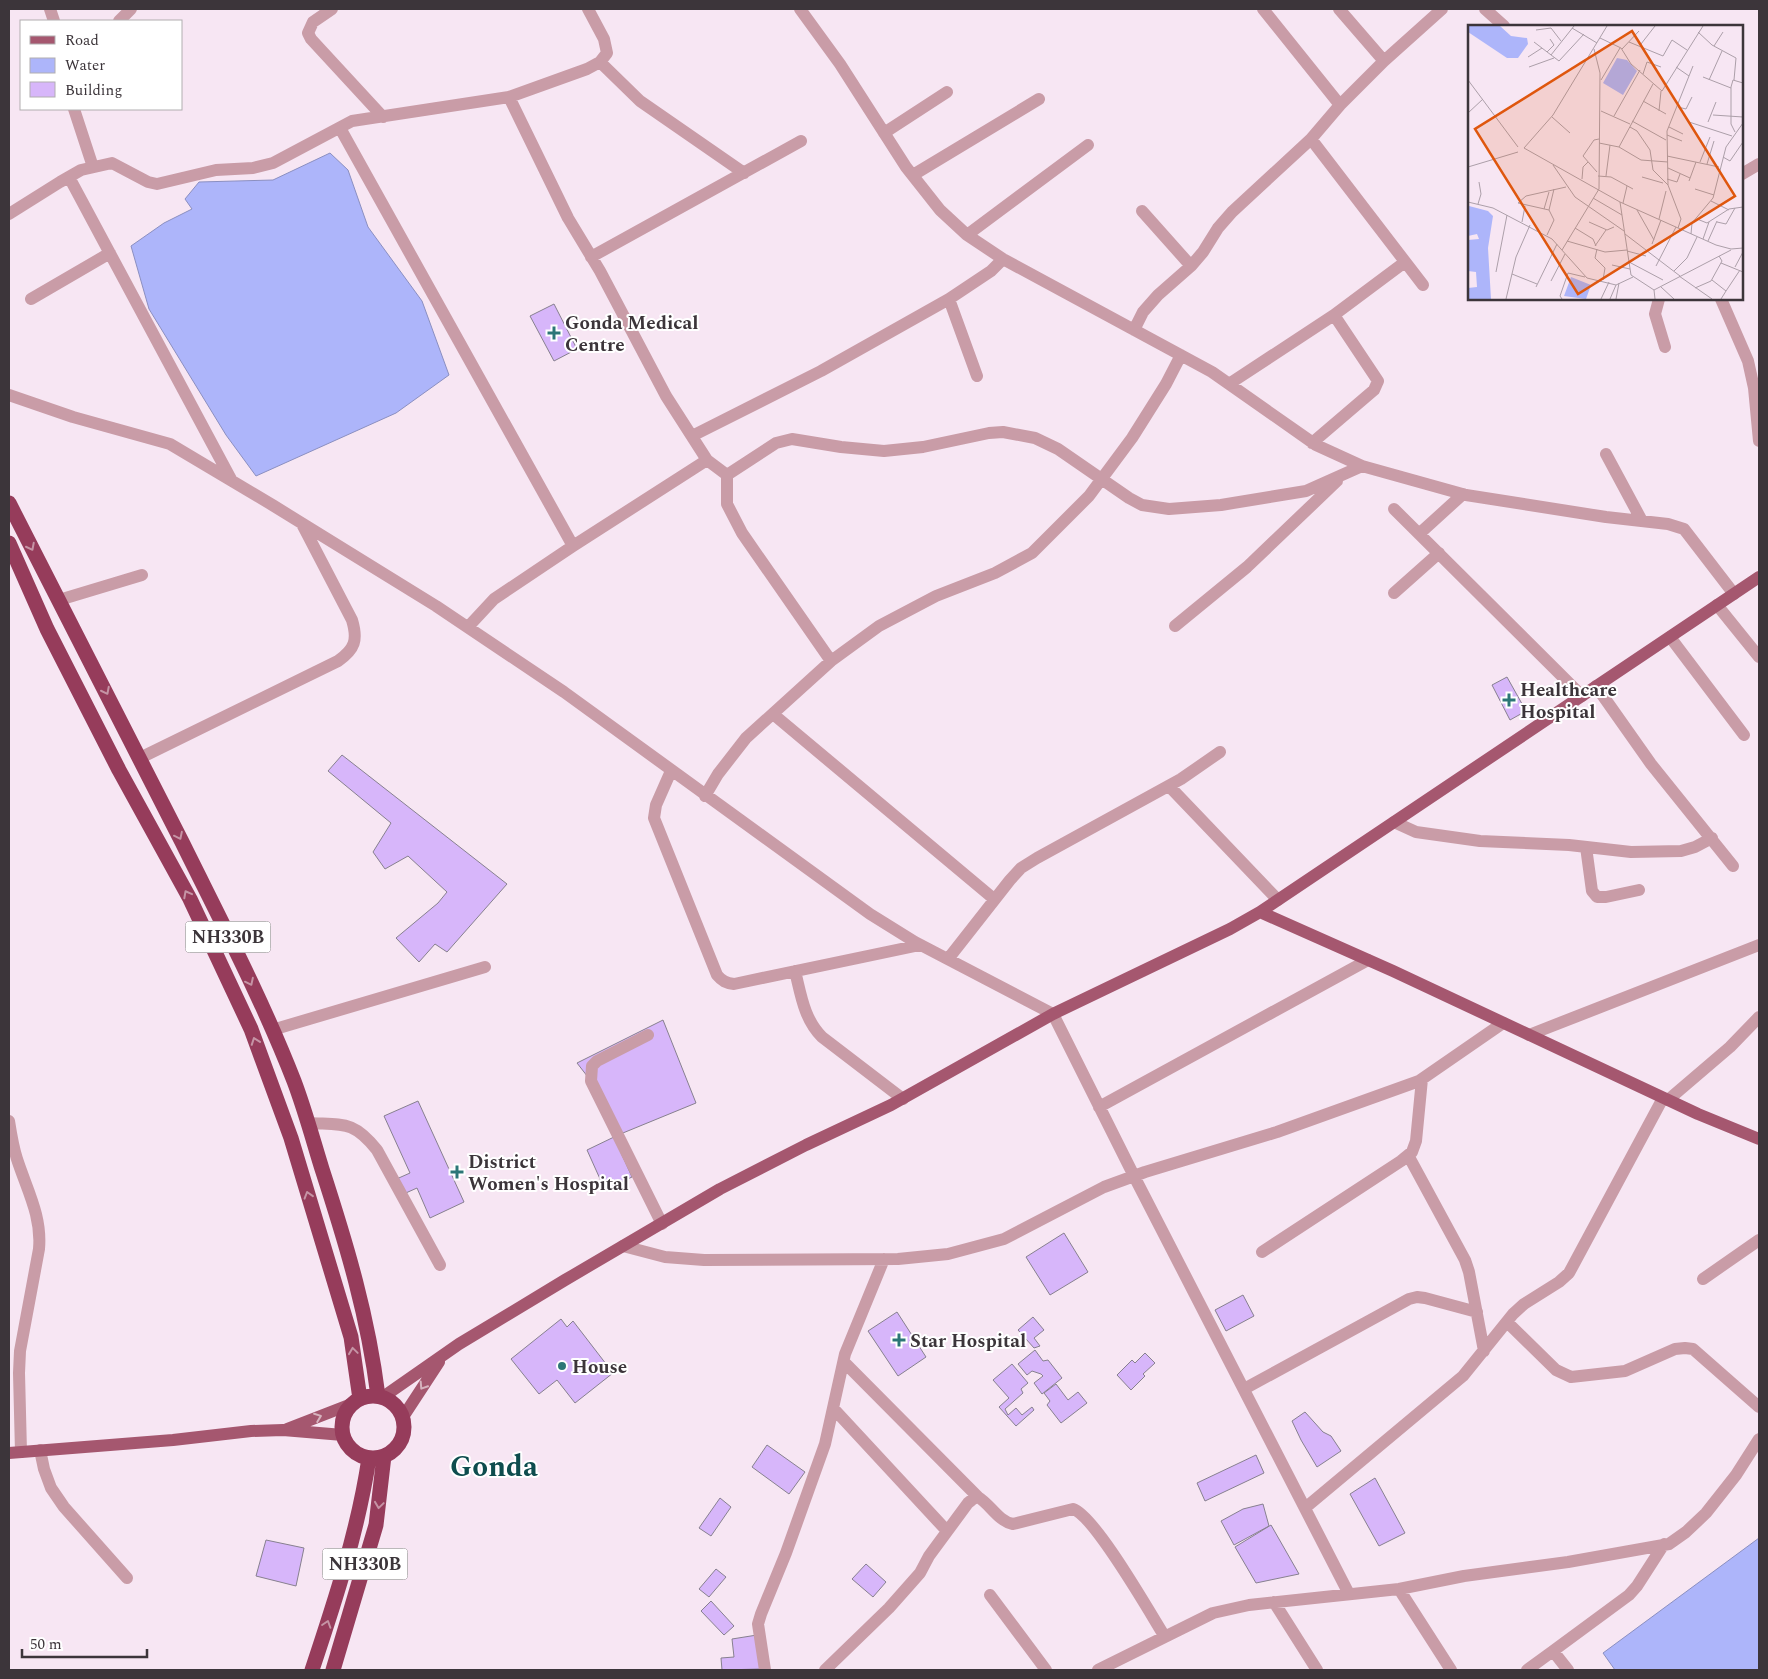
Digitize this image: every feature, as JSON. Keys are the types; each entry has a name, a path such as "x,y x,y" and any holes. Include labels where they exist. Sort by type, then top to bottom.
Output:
{"highway":[{"name":"NH330B","path":"9,503 217,913 272,1030 294,1082 358,1287 380,1397"},
{"name":"NH330B","path":"9,543 47,629 119,770 190,900 251,1029 291,1138 351,1336 357,1401"},
{"path":"369,1396 380,1397 396,1405 404,1424 403,1437 396,1449 384,1456 369,1458 352,1450 343,1435 343,1421 345,1414 357,1401 369,1396"},
{"name":"NH330B","path":"333,1670 376,1525 384,1456"},
{"name":"NH330B","path":"312,1670 339,1590 357,1518 369,1458"}],"main road":[{"path":"380,1397 565,1280 720,1189 806,1145 903,1099 1053,1014 1230,929 1260,912 1759,577"},
{"path":"1260,912 1368,960 1698,1114 1757,1136"},
{"path":"402,1417 443,1356"},
{"path":"283,1430 357,1401"},
{"path":"15,1452 173,1440 251,1431 283,1430 343,1435"}],"street":[{"path":"120,20 131,9"},
{"path":"332,9 313,22 308,33 311,39 383,117"},
{"path":"9,214 69,177 93,167 112,163 148,182 157,184 216,170 253,168 273,163 352,121 509,97 587,69 600,62 607,53 604,39 588,9"},
{"path":"1263,9 1340,105"},
{"path":"1339,9 1384,61"},
{"path":"1134,330 1143,312 1158,295 1191,266 1232,212 1311,139 1340,105 1384,61 1442,9"},
{"path":"1485,9 1503,25"},
{"path":"803,10 884,133 940,210 968,235 1003,259 1212,372 1312,442 1368,468 1463,494 1668,524 1684,529 1734,594"},
{"path":"600,62 640,101 744,173"},
{"path":"884,133 947,92"},
{"path":"509,97 568,218 666,396 706,460 727,476"},
{"path":"913,175 1039,99"},
{"path":"74,110 93,167"},
{"path":"340,128 573,546"},
{"path":"1311,139 1423,285"},
{"path":"591,257 801,141"},
{"path":"968,235 1088,145"},
{"path":"1743,173 1759,164"},
{"path":"69,177 232,481"},
{"path":"1142,211 1191,266"},
{"path":"31,299 110,253"},
{"path":"692,436 821,371 949,299 991,271 1003,259"},
{"path":"1229,384 1334,315 1405,262"},
{"path":"949,299 976,376"},
{"path":"1658,300 1655,314 1665,347"},
{"path":"1721,300 1748,361 1757,404 1759,441"},
{"path":"1312,442 1374,390 1378,381 1334,315"},
{"path":"705,796 718,774 746,738 831,661 878,626 936,596 995,573 1032,553 1089,496 1102,479 1162,392 1181,355"},
{"path":"9,395 72,416 170,444 301,522 468,627 564,692 870,914 920,945 1053,1014 1349,1594"},
{"path":"727,476 776,443 792,439 841,448 884,451 923,447 989,433 1003,432 1035,438 1058,449 1142,505 1168,509 1221,505 1306,491 1342,475 1368,468"},
{"path":"1606,454 1642,521"},
{"path":"468,627 494,599 706,460"},
{"path":"1175,626 1247,567 1342,475"},
{"path":"727,476 727,504 742,533 831,661"},
{"path":"1419,534 1463,494"},
{"path":"1394,509 1582,696"},
{"path":"140,758 338,661 348,654 354,645 356,634 352,620 301,522"},
{"path":"1394,593 1439,554"},
{"path":"59,600 142,574"},
{"path":"1717,605 1759,657"},
{"path":"1670,637 1744,735"},
{"path":"1596,686 1651,764 1733,866"},
{"path":"772,714 994,899"},
{"path":"948,959 994,899 1021,868 1169,786 1220,752"},
{"path":"671,771 656,805 654,818 717,975 722,981 734,984 920,945"},
{"path":"1169,786 1278,900"},
{"path":"1394,822 1416,832 1480,841 1586,847 1631,852 1681,851 1695,847 1712,838"},
{"path":"1586,847 1592,891 1597,897 1639,890"},
{"path":"1529,1035 1759,945"},
{"path":"1100,1107 1368,960"},
{"path":"272,1030 485,968"},
{"path":"795,971 807,1016 813,1028 903,1099"},
{"path":"1305,1508 1463,1376 1524,1304 1559,1282 1569,1273 1665,1099 1730,1047 1759,1018"},
{"path":"624,1246 665,1256 704,1260 884,1259 948,1254 1004,1239 1104,1187 1277,1132 1422,1079 1503,1023"},
{"path":"648,1035 597,1061 592,1066 591,1081 662,1224"},
{"path":"1262,1252 1412,1152 1416,1141 1422,1079"},
{"path":"9,1121 16,1157 38,1218 40,1233 39,1249 20,1352 15,1452"},
{"path":"308,1123 343,1125 355,1128 366,1136 377,1150 440,1265"},
{"path":"1408,1155 1465,1260 1484,1351"},
{"path":"1703,1279 1759,1240"},
{"path":"765,1670 758,1624 825,1444 845,1354 884,1259"},
{"path":"1244,1390 1409,1299 1425,1298 1477,1312"},
{"path":"1507,1322 1556,1370 1571,1377 1625,1371 1675,1349 1693,1349 1759,1406"},
{"path":"844,1362 1006,1523 1012,1524 1067,1511 1078,1511 1120,1562 1165,1637"},
{"path":"833,1408 947,1531"},
{"path":"1098,1670 1213,1613 1249,1605 1399,1589 1464,1576 1568,1562 1669,1544 1686,1532 1706,1513 1736,1475 1759,1439"},
{"path":"40,1450 51,1488 64,1506 127,1578"},
{"path":"833,1668 920,1573 929,1556 968,1503 973,1498 978,1497"},
{"path":"1526,1670 1629,1595 1637,1586 1664,1544"},
{"path":"1399,1589 1451,1670"},
{"path":"990,1595 1046,1670"},
{"path":"1274,1602 1317,1670"},
{"path":"1553,1651 1568,1670"}],"water":[{"path":"330,153 348,170 368,227 422,301 449,375 396,413 256,476 226,435 149,309 131,246 164,223 192,209 185,199 199,182 273,180"},
{"path":"1759,1538 1759,1670 1615,1670 1603,1653"}],"building":[{"path":"554,304 577,349 554,361 530,316"},
{"path":"1507,677 1526,711 1510,720 1492,685"},
{"path":"342,755 507,884 447,952 435,944 419,962 396,938 438,903 447,892 408,856 385,869 373,852 391,823 328,771"},
{"path":"663,1020 696,1103 618,1135 591,1081 577,1063"},
{"path":"418,1101 464,1202 430,1218 417,1188 399,1196 392,1181 410,1173 384,1116"},
{"path":"614,1137 632,1177 605,1190 587,1150"},
{"path":"1064,1233 1088,1272 1050,1295 1026,1257"},
{"path":"1243,1295 1254,1316 1226,1331 1215,1310"},
{"path":"897,1312 926,1357 898,1376 868,1331"},
{"path":"1033,1317 1044,1330 1034,1338 1040,1346 1034,1348 1018,1330"},
{"name":"House","path":"561,1319 567,1327 573,1321 613,1373 575,1403 557,1380 539,1394 511,1359"},
{"path":"1035,1350 1043,1361 1048,1360 1062,1378 1042,1394 1034,1383 1043,1376 1032,1371 1027,1375 1018,1364"},
{"path":"1145,1353 1155,1363 1143,1374 1145,1376 1131,1390 1117,1375 1132,1360 1135,1363"},
{"path":"1012,1364 1028,1383 1021,1389 1023,1393 1005,1409 1008,1415 1016,1408 1022,1415 1032,1407 1034,1410 1016,1426 999,1407 1009,1398 993,1380"},
{"path":"1056,1384 1068,1400 1078,1392 1087,1403 1061,1423 1047,1405 1050,1401 1044,1393"},
{"path":"1305,1412 1323,1432 1331,1436 1341,1451 1317,1467 1292,1421"},
{"path":"767,1445 805,1472 789,1494 752,1467"},
{"path":"1256,1455 1264,1473 1205,1501 1197,1483"},
{"path":"1375,1478 1405,1533 1379,1546 1350,1494"},
{"path":"720,1498 731,1507 711,1536 699,1528"},
{"path":"1263,1504 1269,1526 1234,1545 1221,1521 1243,1509"},
{"path":"1271,1525 1299,1574 1256,1583 1235,1547"},
{"path":"266,1540 304,1548 296,1586 256,1576"},
{"path":"866,1564 886,1582 873,1597 852,1579"},
{"path":"716,1569 726,1577 709,1597 699,1589"},
{"path":"711,1601 734,1626 724,1635 701,1611"},
{"path":"757,1635 761,1669 722,1670 721,1658 734,1657 732,1639"}],"place":[{"name":"Gonda Medical Centre","path":"554,333"},
{"name":"Healthcare Hospital","path":"1509,700"},
{"name":"District Women's Hospital","path":"457,1172"},
{"name":"Star Hospital","path":"899,1340"},
{"name":"House","path":"562,1366"}],"district":[{"name":"Gonda","path":"494,1466"}]}
